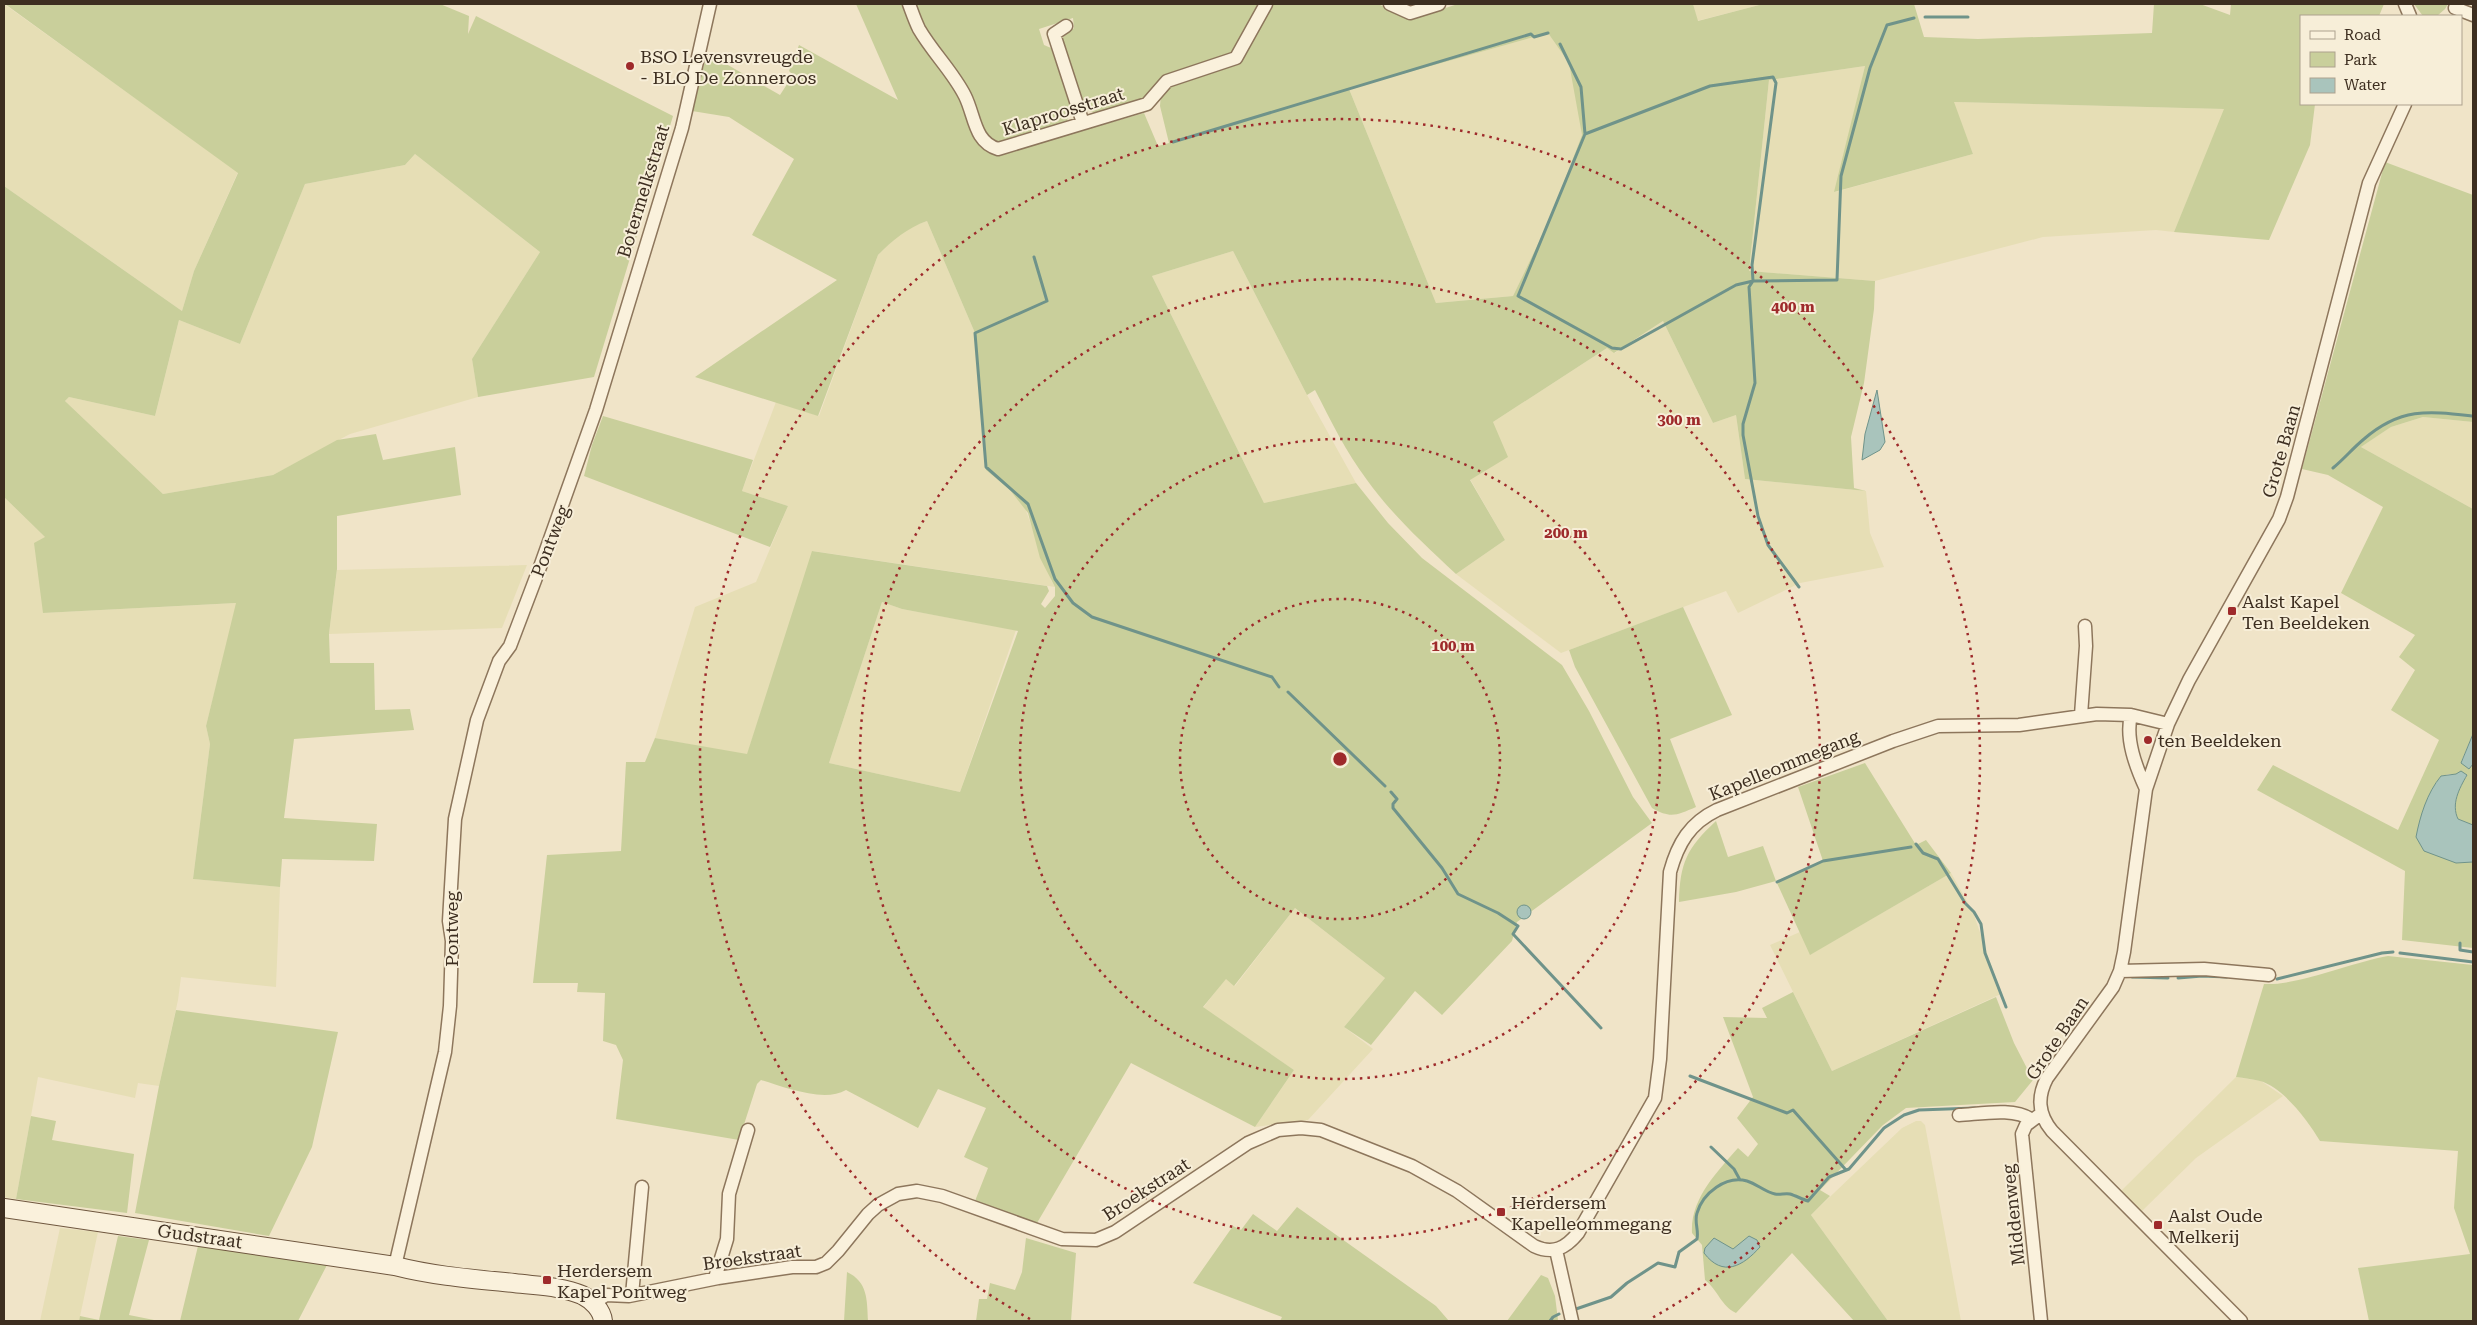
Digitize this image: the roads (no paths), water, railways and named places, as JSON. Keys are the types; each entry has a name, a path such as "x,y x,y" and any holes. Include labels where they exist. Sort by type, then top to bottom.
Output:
{"street":[{"name":"Botermelkstraat","path":"602,388 682,128 710,4"},
{"name":"Klaproosstraat","path":"909,4 919,28 958,82 981,139 987,146 998,149 1148,104 1167,81 1236,58 1266,4"},
{"path":"1390,4 1410,13 1439,4"},
{"path":"2454,9 2473,14"},
{"path":"1066,26 1054,34 1082,123"},
{"name":"Grote Baan","path":"2037,1116 2040,1096 2047,1078 2113,987 2120,971 2146,789 2168,724 2189,680 2279,519 2297,460 2369,183 2405,105"},
{"name":"Pontweg","path":"395,1266 445,1052 450,1006 452,941 449,920 455,819 465,770 478,720 499,662 510,646 576,471 602,388"},
{"path":"2081,715 2086,646 2085,626"},
{"name":"Kapelleommegang","path":"1556,1250 1571,1242 1578,1233 1655,1098 1660,1059 1670,872 1680,843 1695,824 1717,810 1923,730 1938,726 2019,725 2081,715 2131,715 2168,724"},
{"name":"Grote Baan","path":"2131,715 2128,727 2138,770 2146,789"},
{"path":"2120,971 2204,970 2269,975"},
{"path":"1959,1115 2037,1116 2241,1321"},
{"name":"Middenweg","path":"2037,1116 2026,1125 2022,1134 2041,1321"},
{"name":"Broekstraat","path":"594,1303 606,1295 632,1295 715,1278 792,1267 816,1267 826,1263 838,1251 868,1214 878,1205 898,1194 917,1191 942,1196 1062,1239 1096,1240 1114,1232 1248,1143 1278,1130 1301,1128 1321,1130 1412,1166 1457,1191 1534,1246 1547,1250 1556,1250"},
{"path":"715,1278 728,1239 729,1194 748,1130"},
{"path":"632,1295 642,1187"},
{"name":"Gudstraat","path":"4,1208 395,1266"},
{"path":"1556,1250 1572,1321"},
{"path":"395,1266 427,1274 559,1288 584,1296 594,1303 602,1315 603,1321"}],"water":[{"path":"1877,390 1885,442 1880,450 1862,460 1865,434"},
{"path":"2473,734 2473,764 2469,769 2461,763"},
{"path":"2461,771 2467,775 2457,797 2455,808 2458,819 2473,825 2473,862 2456,863 2424,851 2416,837 2425,805 2436,783 2441,776 2456,774"},
{"path":"1524,905 1529,907 1531,912 1529,917 1524,919 1519,917 1517,912 1519,907"},
{"path":"1749,1236 1757,1240 1760,1247 1740,1264 1726,1267 1718,1265 1711,1261 1704,1253 1705,1248 1714,1238 1733,1249"}],"waterway":[{"path":"1925,17 1968,17"},
{"path":"1585,134 1518,296 1612,348 1621,349 1736,285 1753,281 1837,280 1841,176 1870,68 1887,25 1914,18"},
{"path":"1173,142 1531,34 1534,37 1548,33"},
{"path":"1560,44 1581,87 1585,134 1710,86 1773,77 1776,83 1752,265 1753,281 1749,287 1755,383 1743,424 1743,435 1758,516 1768,545 1799,587"},
{"path":"1034,257 1047,301 975,333 986,467 1028,504 1055,579 1073,603 1092,617 1272,677 1279,687"},
{"path":"2333,468 2360,442 2390,421 2403,416 2429,413 2473,416"},
{"path":"1288,692 1385,786"},
{"path":"1391,792 1397,799 1393,804 1393,808 1442,868 1458,894 1498,913 1518,926 1513,934 1601,1028"},
{"path":"1916,844 1923,853 1938,859 1965,903 1974,912 1981,924 1985,953 2006,1007"},
{"path":"1777,882 1823,861 1911,847"},
{"path":"2460,943 2460,950 2473,952"},
{"path":"2277,979 2382,953 2393,952"},
{"path":"2400,953 2473,962"},
{"path":"2178,978 2202,976 2227,977"},
{"path":"2132,977 2168,978"},
{"path":"1690,1076 1787,1113 1793,1110 1846,1170"},
{"path":"1576,1309 1611,1297 1627,1283 1658,1263 1675,1267 1679,1252 1697,1239 1697,1213 1704,1199 1716,1187 1731,1181 1747,1181 1771,1193 1790,1194 1808,1201 1829,1177 1849,1169 1884,1128 1904,1115 1919,1110 1975,1108"},
{"path":"1711,1147 1734,1169 1740,1180"},
{"path":"1550,1321 1559,1314"}],"place":[{"name":"BSO Levensvreugde - BLO De Zonneroos","path":"630,66"},
{"name":"Aalst Kapel Ten Beeldeken","path":"2232,611"},
{"name":"ten Beeldeken","path":"2148,740"},
{"name":"Herdersem Kapelleommegang","path":"1501,1212"},
{"name":"Aalst Oude Melkerij","path":"2158,1225"},
{"name":"Herdersem Kapel Pontweg","path":"547,1280"}]}
